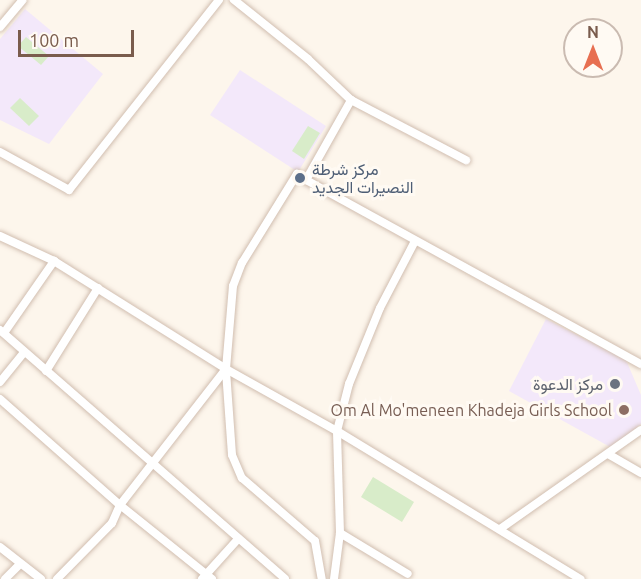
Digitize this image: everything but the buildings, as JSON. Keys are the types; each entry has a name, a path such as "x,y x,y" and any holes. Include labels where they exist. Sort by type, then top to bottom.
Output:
{"street":[{"path":"0,27 23,0"},
{"path":"0,152 69,190 219,0"},
{"path":"234,0 343,88 351,100 466,160"},
{"path":"306,180 351,100"},
{"path":"322,579 315,541 242,478 232,455 226,369 232,286 242,263 297,174 641,364"},
{"path":"1,239 54,261 226,369 337,431 580,579"},
{"path":"334,579 340,533 337,431 349,384 375,319 415,241"},
{"path":"54,261 2,331 285,579"},
{"path":"46,371 98,288"},
{"path":"0,382 24,352"},
{"path":"57,579 112,523 120,505 226,369"},
{"path":"0,399 120,505 207,577 238,539"},
{"path":"500,529 641,430"},
{"path":"609,454 641,473"},
{"path":"340,533 408,574"},
{"path":"0,547 19,565 41,579"},
{"path":"5,579 19,565"}],"shaded area":[{"path":"25,9 103,74 49,144 0,120 0,39"},
{"path":"240,70 326,126 298,172 210,115"},
{"path":"546,319 626,360 641,395 641,424 612,448 509,391"}],"green space":[{"path":"26,37 49,56 41,65 18,46"},
{"path":"20,98 39,116 29,126 10,108"},
{"path":"308,126 320,133 304,159 292,151"},
{"path":"373,477 414,502 402,522 361,497"}],"place":[{"name":"مركز شرطة النصيرات الجديد","path":"300,178"},
{"name":"مركز الدعوة","path":"615,384"},
{"name":"Om Al Mo'meneen Khadeja Girls School","path":"624,410"}]}
